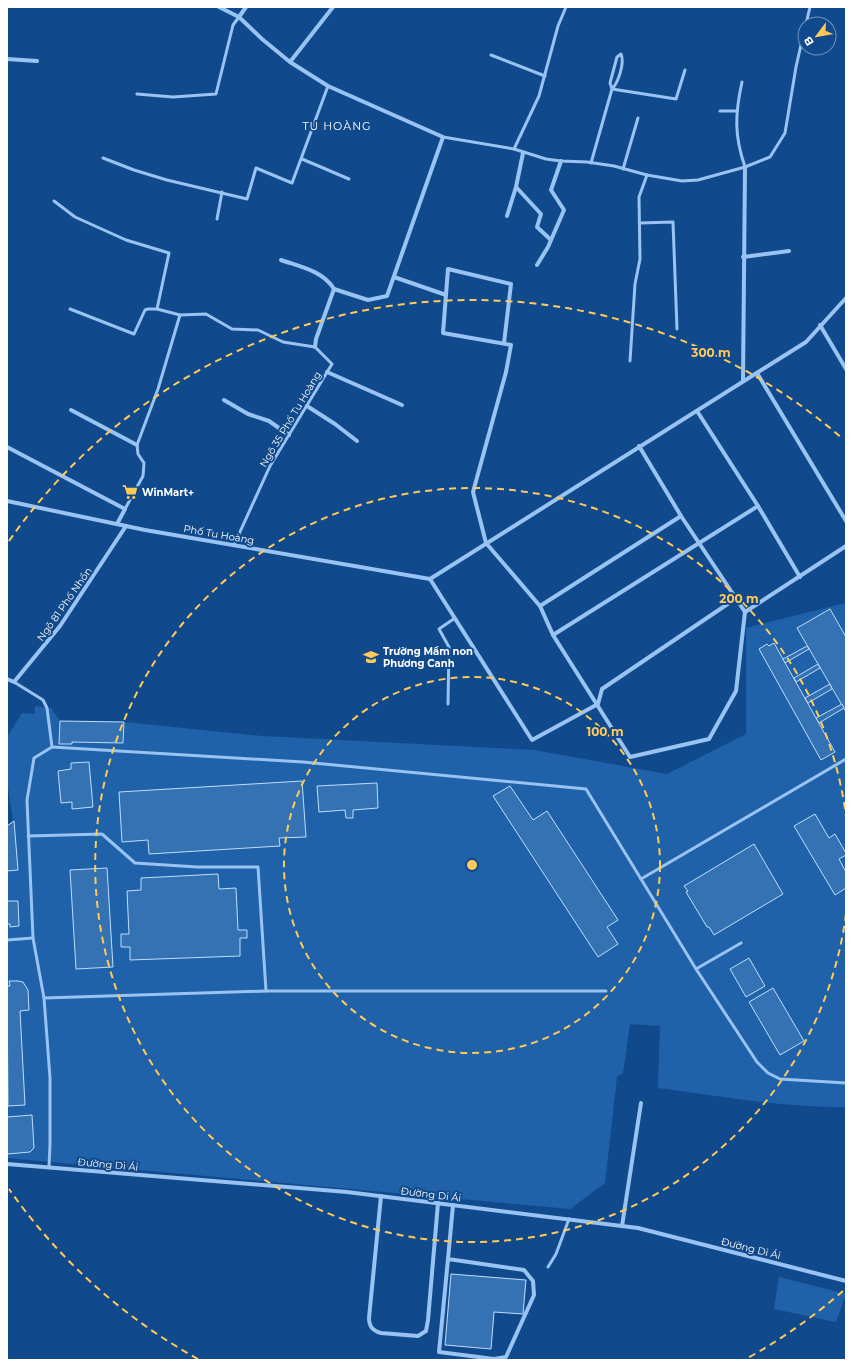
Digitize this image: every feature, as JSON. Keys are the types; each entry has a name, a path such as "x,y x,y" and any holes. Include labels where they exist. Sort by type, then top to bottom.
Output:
{"street":[{"path":"219,7 239,17 262,39 290,62 328,86 443,137 387,296 368,300 334,289 330,282 314,271 281,260"},
{"path":"239,17 246,7"},
{"path":"290,62 333,7"},
{"path":"7,59 36,60"},
{"path":"507,216 516,186 523,153"},
{"path":"537,265 551,240 564,210 551,190 561,161"},
{"path":"743,381 745,167"},
{"path":"516,186 540,214 537,227 551,240"},
{"path":"743,257 789,251"},
{"path":"504,343 511,284 448,269 443,333 510,345 506,372 473,492 486,543 540,606 553,635 598,704 630,757 709,739 736,691 745,612 699,543 639,446"},
{"path":"394,277 446,295"},
{"path":"315,348 316,339 334,289"},
{"path":"735,599 602,689 598,704 532,740 430,578 806,342 846,298"},
{"path":"820,325 846,369"},
{"path":"327,372 402,405"},
{"path":"757,373 846,521"},
{"path":"224,400 248,414 269,421 289,435"},
{"path":"307,406 335,424 357,441"},
{"path":"71,410 137,445"},
{"path":"697,411 758,506 800,577"},
{"path":"7,447 125,509 117,524"},
{"name":"Phố Tu Hoàng","path":"7,501 126,526 430,578"},
{"path":"553,635 758,506"},
{"path":"540,606 682,516"},
{"name":"Ngõ 81 Phố Nhổn","path":"14,682 60,626 126,526"},
{"path":"745,612 846,546"},
{"path":"7,679 14,682"},
{"path":"622,1226 641,1103"},
{"name":"Đường Di Ái","path":"7,1164 339,1191 638,1228 846,1281"},
{"path":"381,1196 369,1318 369,1325 375,1332 381,1333 418,1336 426,1330 438,1203"},
{"path":"448,1259 524,1270 533,1281 534,1295 506,1357 494,1359 439,1352 453,1205"}],"lane":[{"path":"514,149 539,96 558,26 566,7"},
{"path":"137,94 173,97 216,94 233,25 239,17"},
{"path":"591,163 612,89 616,85 623,59 621,54 617,57 610,83 612,89"},
{"path":"492,55 545,76"},
{"path":"443,137 514,149 546,159 614,166 647,175 682,181 698,180 745,167 770,157 785,133 798,56"},
{"path":"612,89 676,99 685,70"},
{"path":"742,82 737,111 739,149 745,167"},
{"path":"103,158 134,170 167,180 247,199 256,168 292,183 328,86"},
{"path":"720,111 737,111"},
{"path":"623,169 638,118"},
{"path":"302,159 350,179"},
{"path":"630,361 635,284 640,258 639,197 647,175"},
{"path":"217,220 222,192"},
{"path":"54,201 75,217 126,240 169,253 157,309"},
{"path":"640,222 673,222 677,329"},
{"path":"70,309 134,334 146,310 148,309 157,309 180,315 206,314 232,329 258,330 283,342 315,348"},
{"path":"125,509 143,476 144,463 138,454 137,445 158,389 180,315"},
{"name":"Ngõ 35 Phố Tu Hoàng","path":"234,545 270,466 332,364 315,348"},
{"path":"448,704 449,647 439,628 455,618"},
{"path":"14,682 43,700 47,708 52,748"},
{"path":"48,1167 50,1144 50,1078 44,998 33,938 27,800 34,758 52,748 303,762 586,789 696,969 757,1062 768,1073 780,1079 846,1083"},
{"path":"641,879 846,759"},
{"path":"28,836 102,834 135,863 198,867 258,867 266,991"},
{"path":"7,940 33,938"},
{"path":"696,969 741,943"},
{"path":"44,998 266,991 606,991"},
{"path":"548,1267 556,1254 569,1220"}],"shaded area":[{"path":"846,603 846,1107 775,1104 658,1088 660,1026 630,1024 623,1073 617,1077 605,1183 570,1209 7,1158 7,826 13,821 7,781 7,737 22,713 35,714 35,706 51,708 60,721 124,722 262,736 534,750 667,774 746,734 746,628"},
{"path":"779,1277 846,1294 836,1322 774,1309"}],"building":[{"path":"830,609 846,637 846,712 797,628"},
{"path":"774,643 835,752 821,760 759,649 767,644 769,646"},
{"path":"807,646 809,649 785,663 783,659"},
{"path":"818,664 820,668 796,682 794,678"},
{"path":"830,684 832,689 808,703 805,698"},
{"path":"842,704 844,708 819,723 816,718"},
{"path":"60,721 124,722 123,743 72,742 72,744 59,744"},
{"path":"89,762 93,807 72,809 72,802 61,803 58,771 71,769 71,763"},
{"path":"302,781 306,837 279,838 280,846 149,854 148,840 122,842 119,792"},
{"path":"377,783 378,808 353,810 353,818 346,818 345,810 319,812 317,786"},
{"path":"510,786 533,820 547,811 618,920 607,927 618,944 598,957 493,796"},
{"path":"815,814 829,838 835,834 846,853 846,855 839,859 846,872 846,888 835,895 794,826"},
{"path":"14,821 18,870 7,871 7,826"},
{"path":"754,844 783,894 714,935 709,927 707,927 684,886"},
{"path":"107,868 113,967 76,969 70,870"},
{"path":"218,874 219,889 236,888 238,930 247,930 247,938 240,938 240,956 130,960 130,947 121,947 121,934 129,934 127,891 141,890 141,878"},
{"path":"7,901 18,901 19,926 10,927 10,924 7,924"},
{"path":"749,958 765,986 746,997 730,969"},
{"path":"9,981 23,982 28,990 29,1010 20,1011 25,1105 8,1106 7,986 10,986"},
{"path":"773,988 804,1041 780,1055 749,1002"},
{"path":"32,1115 34,1148 30,1152 7,1154 7,1117"},
{"path":"451,1274 526,1280 523,1314 494,1312 491,1349 445,1345"}],"place":[{"name":"WinMart+","path":"130,492"},
{"name":"Trường Mầm non Phương Canh","path":"371,657"}],"district":[{"name":"TU HOÀNG","path":"337,126"}]}
